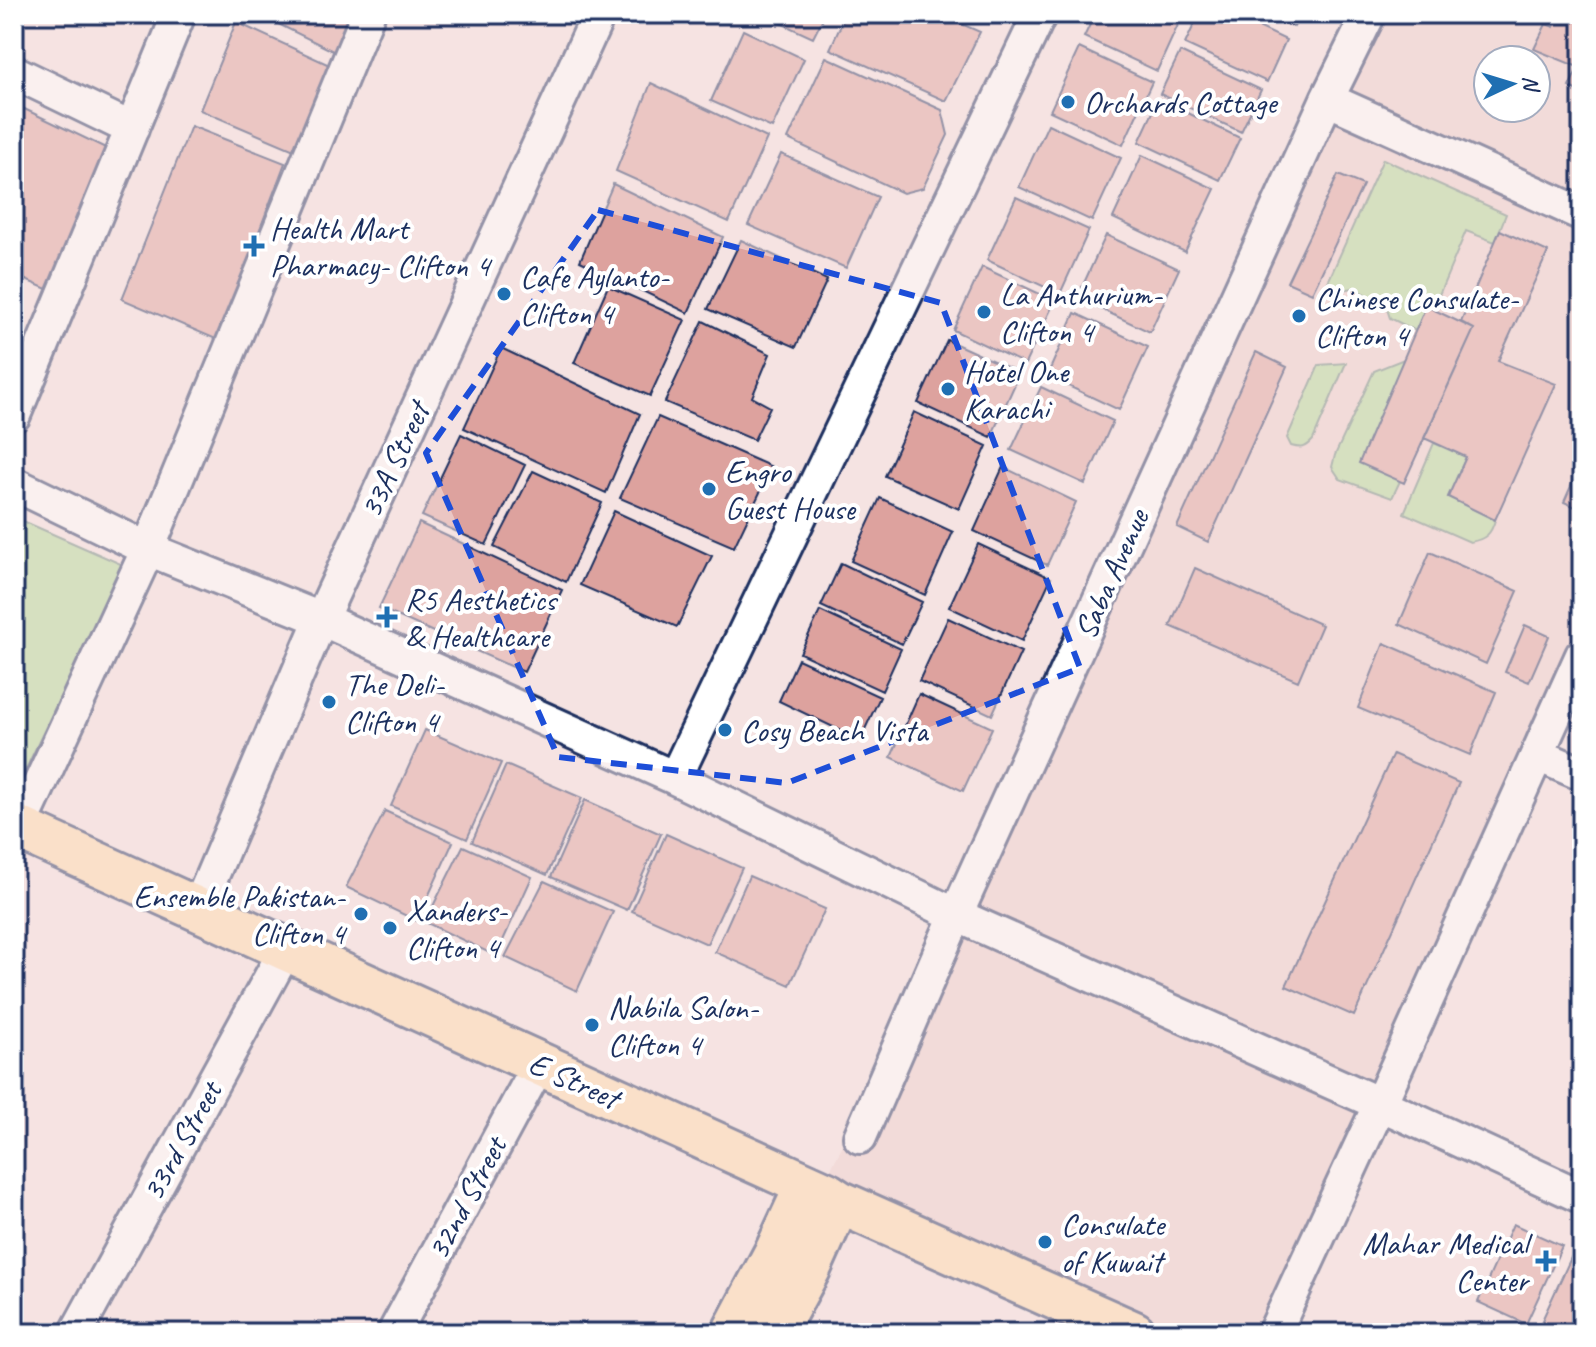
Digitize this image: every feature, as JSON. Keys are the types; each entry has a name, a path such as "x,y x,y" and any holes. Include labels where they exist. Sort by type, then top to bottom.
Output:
{"main road":[{"name":"E Street","path":"17,828 1123,1331"},
{"path":"733,1333 777,1250 823,1194"},
{"path":"774,1333 809,1269 823,1194"}],"street":[{"path":"14,415 179,14"},
{"path":"17,828 148,549 368,14"},
{"name":"33A Street","path":"198,909 321,619 599,14"},
{"path":"675,778 1040,14"},
{"name":"Saba Avenue","path":"860,1137 956,915 1327,99 1369,14"},
{"path":"14,72 132,129"},
{"path":"1327,99 1582,214"},
{"path":"14,484 148,549 321,619 675,778 956,915 1582,1197"},
{"path":"1274,1333 1582,655"},
{"path":"1538,755 1582,774"},
{"name":"33rd Street","path":"76,1333 286,949"},
{"name":"32nd Street","path":"394,1333 539,1064"}],"highlighted area":[{"path":"598,210 941,303 1080,668 787,783 558,757 426,453"}],"shaded area":[{"path":"1365,14 1582,14 1582,653 1274,1333 1134,1333 820,1191 956,916"}],"green space":[{"path":"1383,159 1506,214 1495,242 1466,231 1433,309 1426,307 1416,331 1390,318 1386,306 1354,288 1323,293"},
{"path":"1404,359 1400,481 1392,498 1340,479 1332,467 1374,371"},
{"path":"1346,363 1313,440 1304,447 1291,446 1287,438 1319,365"},
{"path":"1434,443 1466,457 1448,497 1495,520 1484,537 1470,542 1404,513"},
{"path":"14,517 123,565 22,777 14,779"}],"building":[{"path":"258,14 356,14 339,54"},
{"path":"761,14 825,14 813,38"},
{"path":"846,14 939,14 980,32 946,101 830,49"},
{"path":"1095,14 1183,14 1157,71 1084,37"},
{"path":"1199,14 1231,14 1286,40 1267,82 1185,44"},
{"path":"1266,14 1300,14 1294,27"},
{"path":"1559,14 1582,14 1582,60 1578,67 1552,56 1552,44 1536,44 1546,24 1554,27"},
{"path":"236,22 336,68 301,153 200,110"},
{"path":"743,30 804,59 772,128 711,101"},
{"path":"1079,48 1152,82 1123,145 1050,111"},
{"path":"1180,52 1261,90 1241,132 1160,94"},
{"path":"826,57 942,110 948,135 923,188 903,193 788,139"},
{"path":"1582,60 1582,93 1569,87"},
{"path":"651,83 767,138 729,222 616,171"},
{"path":"1159,99 1240,138 1220,180 1139,142"},
{"path":"14,104 114,152 56,293 14,275"},
{"path":"1048,124 1121,158 1092,221 1019,187"},
{"path":"191,126 285,163 218,340 122,299"},
{"path":"781,154 878,197 846,268 748,225"},
{"path":"1142,155 1215,189 1185,252 1113,218"},
{"path":"1338,175 1363,185 1312,293 1287,282"},
{"path":"613,184 723,237 688,313 580,261"},
{"path":"1016,197 1089,230 1060,294 987,260"},
{"path":"1500,230 1548,252 1498,361 1556,384 1495,520 1448,497 1466,457 1424,438 1474,329 1461,322"},
{"path":"1106,235 1179,269 1150,332 1077,298"},
{"path":"741,240 827,280 796,347 708,309"},
{"path":"982,267 1055,301 1025,364 953,330"},
{"path":"608,286 685,320 650,396 574,363"},
{"path":"1426,306 1474,329 1404,483 1359,463"},
{"path":"1075,313 1148,347 1119,410 1047,376"},
{"path":"703,321 770,354 752,397 770,407 754,440 665,402"},
{"path":"947,340 1020,373 991,437 918,403"},
{"path":"501,348 640,414 606,493 464,428"},
{"path":"1256,352 1287,367 1208,542 1177,527"},
{"path":"1041,387 1113,421 1085,484 1011,450"},
{"path":"914,412 987,446 959,509 885,476"},
{"path":"658,417 772,467 734,547 620,498"},
{"path":"461,434 525,465 486,545 422,516"},
{"path":"1582,461 1582,510 1564,502"},
{"path":"1003,467 1076,502 1047,565 974,531"},
{"path":"533,471 602,503 566,582 494,547"},
{"path":"880,498 953,532 925,595 851,561"},
{"path":"614,511 712,556 677,627 580,585"},
{"path":"419,523 562,590 524,672 379,608"},
{"path":"978,544 1051,578 1022,641 949,607"},
{"path":"1430,552 1518,591 1486,664 1399,624"},
{"path":"841,563 922,602 902,644 821,606"},
{"path":"1195,568 1322,625 1298,681 1170,626"},
{"path":"820,611 901,649 882,691 800,653"},
{"path":"948,618 1021,652 992,715 919,681"},
{"path":"1525,625 1549,636 1529,682 1505,672"},
{"path":"1384,643 1496,692 1470,755 1358,708"},
{"path":"798,659 880,697 860,740 779,701"},
{"path":"919,694 992,728 963,791 891,757"},
{"path":"425,730 501,763 467,839 391,806"},
{"path":"1393,754 1459,783 1354,1016 1286,986"},
{"path":"506,765 582,798 547,875 472,842"},
{"path":"585,800 661,834 627,910 551,877"},
{"path":"385,811 453,842 417,921 346,887"},
{"path":"666,834 742,868 707,944 632,911"},
{"path":"463,846 532,877 496,956 425,922"},
{"path":"749,876 825,909 790,985 715,952"},
{"path":"544,881 613,912 577,991 505,957"},
{"path":"1513,1224 1562,1246 1526,1324 1478,1302"},
{"path":"1574,1251 1582,1255 1582,1333 1547,1333 1538,1329"}],"place":[{"name":"Orchards Cottage","path":"1068,102"},
{"name":"Health Mart Pharmacy- Clifton 4","path":"254,246"},
{"name":"Cafe Aylanto- Clifton 4","path":"504,294"},
{"name":"La Anthurium- Clifton 4","path":"984,312"},
{"name":"Chinese Consulate- Clifton 4","path":"1299,316"},
{"name":"Hotel One Karachi","path":"948,389"},
{"name":"Engro Guest House","path":"709,489"},
{"name":"R5 Aesthetics & Healthcare","path":"387,617"},
{"name":"The Deli- Clifton 4","path":"329,702"},
{"name":"Cosy Beach Vista","path":"725,730"},
{"name":"Ensemble Pakistan- Clifton 4","path":"361,914"},
{"name":"Xanders- Clifton 4","path":"390,928"},
{"name":"Nabila Salon- Clifton 4","path":"592,1025"},
{"name":"Consulate of Kuwait","path":"1045,1242"},
{"name":"Mahar Medical Center","path":"1546,1261"}]}
